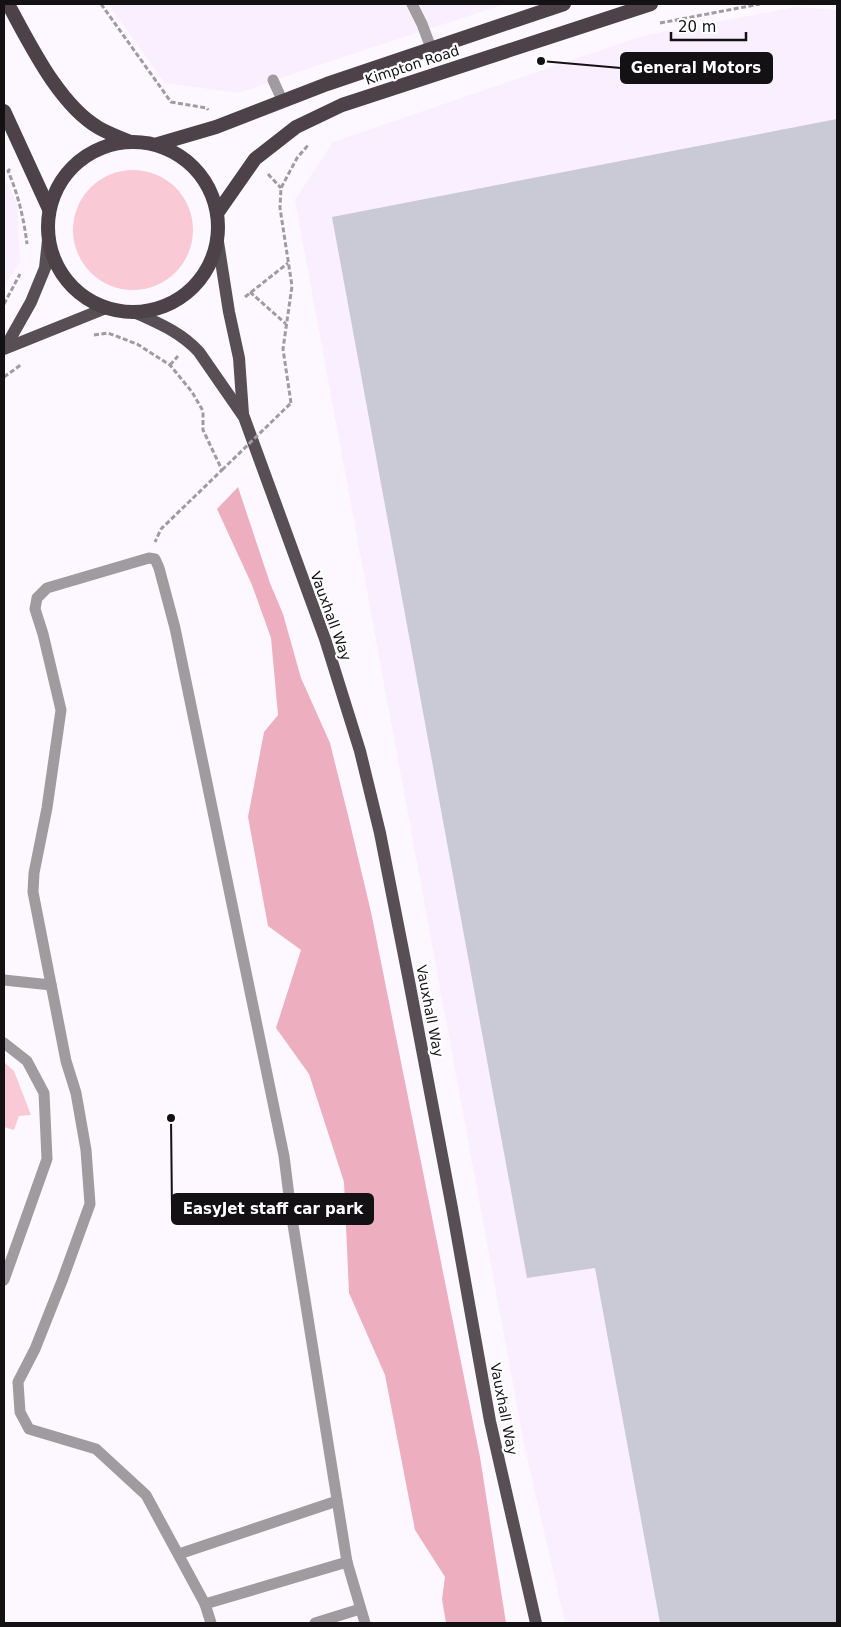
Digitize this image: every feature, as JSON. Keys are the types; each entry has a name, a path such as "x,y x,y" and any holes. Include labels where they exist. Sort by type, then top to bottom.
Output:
{"highway":[{"path":"8,4 54,82 79,112 99,128 128,141"},
{"name":"Kimpton Road","path":"158,144 216,127 327,84 564,4"},
{"name":"Kimpton Road","path":"218,212 255,159 296,127 342,105 651,4"},
{"path":"4,111 49,209"},
{"path":"128,141 158,144 180,154 198,170 211,190 218,212 218,242 210,264 197,284 179,299 157,309 134,312 106,308 85,298 67,282 55,262 48,240 49,209 59,183 77,162 100,147 128,141"}],"main road":[{"path":"4,348 31,302 46,268 48,240"},
{"name":"Vauxhall Way","path":"218,242 229,312 239,358 244,417"},
{"path":"4,348 106,308"},
{"name":"Vauxhall Way","path":"134,312 167,327 192,344 200,352 244,417 325,639 360,751 380,834 450,1198 490,1421 536,1623"}],"lane":[{"path":"412,4 431,48"},
{"path":"273,80 283,102"},
{"path":"211,1623 205,1604 146,1495 96,1449 29,1429 20,1412 18,1382 35,1349 59,1290 90,1204 86,1150 76,1093 66,1061 34,892 34,873 47,808 61,710 43,634 34,609 37,598 46,588 149,558 155,559 159,568 175,628 284,1156 291,1212 347,1562 365,1623"},
{"path":"4,980 51,985"},
{"path":"4,1043 27,1061 44,1093 47,1159 4,1280"},
{"path":"179,1554 337,1502"},
{"path":"205,1604 347,1562"},
{"path":"315,1623 360,1609"}],"path":[{"path":"101,4 171,102 207,108 211,115"},
{"path":"651,24 760,4"},
{"path":"149,558 161,528 291,403 283,349 292,286 280,208 281,188 297,158 314,138"},
{"path":"264,169 281,188"},
{"path":"25,224 27,253"},
{"path":"245,297 288,263"},
{"path":"4,304 22,270"},
{"path":"250,292 286,324"},
{"path":"90,336 108,333 137,344 170,365 192,392 204,411 203,430 222,470"},
{"path":"170,365 179,355"}],"shaded area":[{"path":"108,4 505,4 239,93 165,83"},
{"path":"796,7 837,10 837,1623 565,1623 524,1444 295,200 333,142 642,36"},
{"path":"133,170 156,174 176,187 189,207 193,230 189,253 176,273 156,286 133,290 110,286 90,273 77,253 73,230 77,207 90,187 110,174"},
{"path":"4,179 17,203 20,262 4,287"},
{"path":"238,487 270,583 283,614 301,678 330,743 371,912 480,1457 506,1623 446,1623 442,1599 445,1577 415,1530 385,1375 349,1293 344,1182 309,1074 276,1028 301,950 268,926 248,817 264,732 278,715 271,638 252,585 217,509"},
{"path":"4,1062 14,1071 31,1115 19,1116 14,1130 4,1127"}],"building":[{"path":"837,119 837,1623 660,1623 595,1268 527,1278 332,217"}],"place":[{"name":"General Motors","path":"541,61"},
{"name":"EasyJet staff car park","path":"171,1118"}]}
